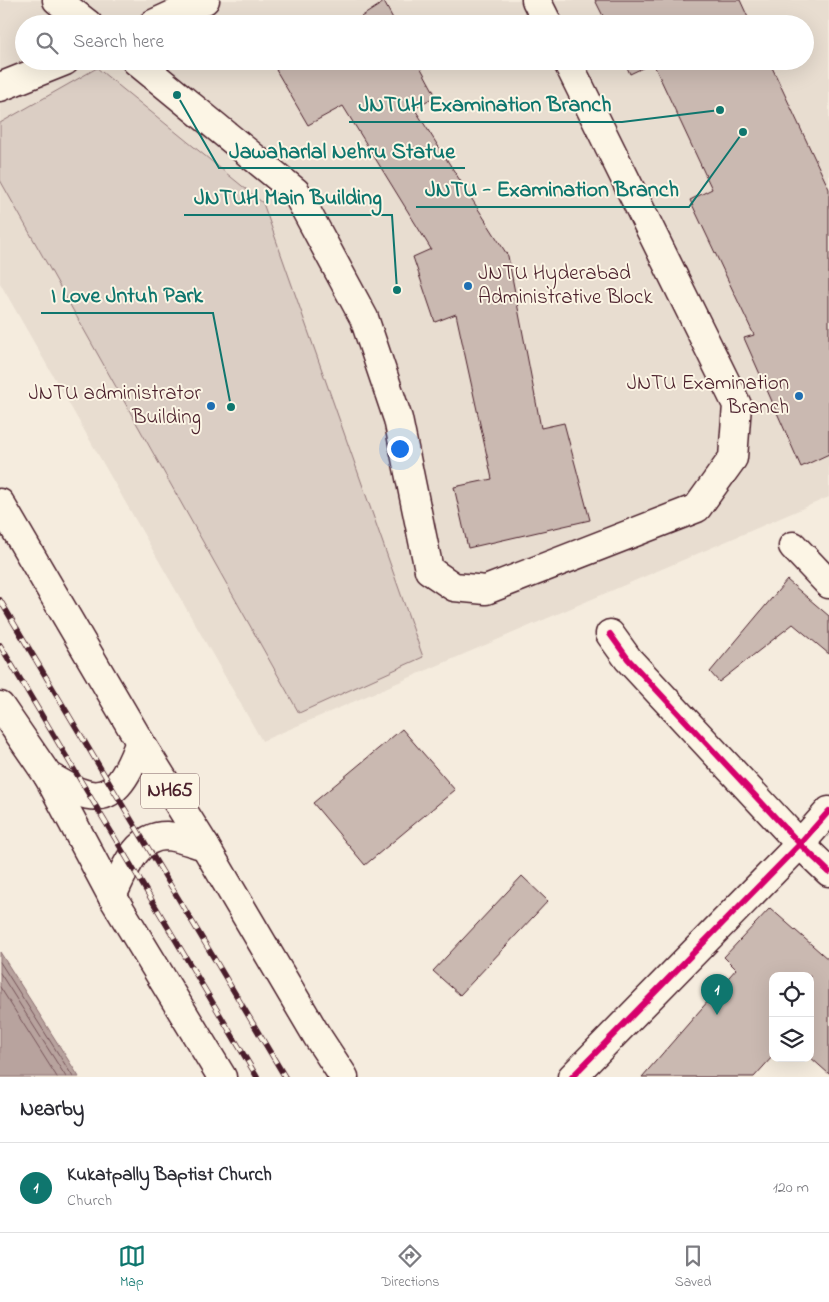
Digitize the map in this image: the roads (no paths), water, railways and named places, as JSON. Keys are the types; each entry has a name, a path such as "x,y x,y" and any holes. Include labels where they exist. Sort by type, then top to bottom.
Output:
{"main road":[{"path":"57,0 76,15"},
{"path":"172,15 205,0"},
{"path":"536,0 544,15"},
{"path":"0,87 42,70"},
{"path":"147,70 296,192 364,318 398,420 429,570 454,588 486,590 697,508 733,458 737,405 571,70"},
{"name":"NH65","path":"0,502 140,742 205,846 317,1036 344,1077"},
{"path":"793,546 829,584"},
{"path":"610,634 628,659 800,844 829,872"},
{"path":"0,706 48,776 112,896 222,1077"},
{"path":"48,776 80,792 101,794 117,787 127,773 140,742"},
{"path":"572,1077 800,844 829,811"},
{"path":"112,896 135,852 150,838 168,836 205,846"}],"water":[{"path":"0,952 79,1077 0,1077"}],"railway":[{"path":"0,600 285,1077"},
{"path":"0,645 257,1077"}],"place":[{"name":"Jawaharlal Nehru Statue","path":"177,95"},
{"name":"JNTUH Examination Branch","path":"720,110"},
{"name":"JNTU - Examination Branch","path":"743,132"},
{"name":"JNTU Hyderabad Administrative Block","path":"468,286"},
{"name":"JNTUH Main Building","path":"397,290"},
{"name":"JNTU Examination Branch","path":"799,396"},
{"name":"JNTU administrator Building","path":"211,406"},
{"name":"I Love Jntuh Park","path":"231,407"},
{"name":"Kukatpally Baptist Church","path":"717,1015"}]}
